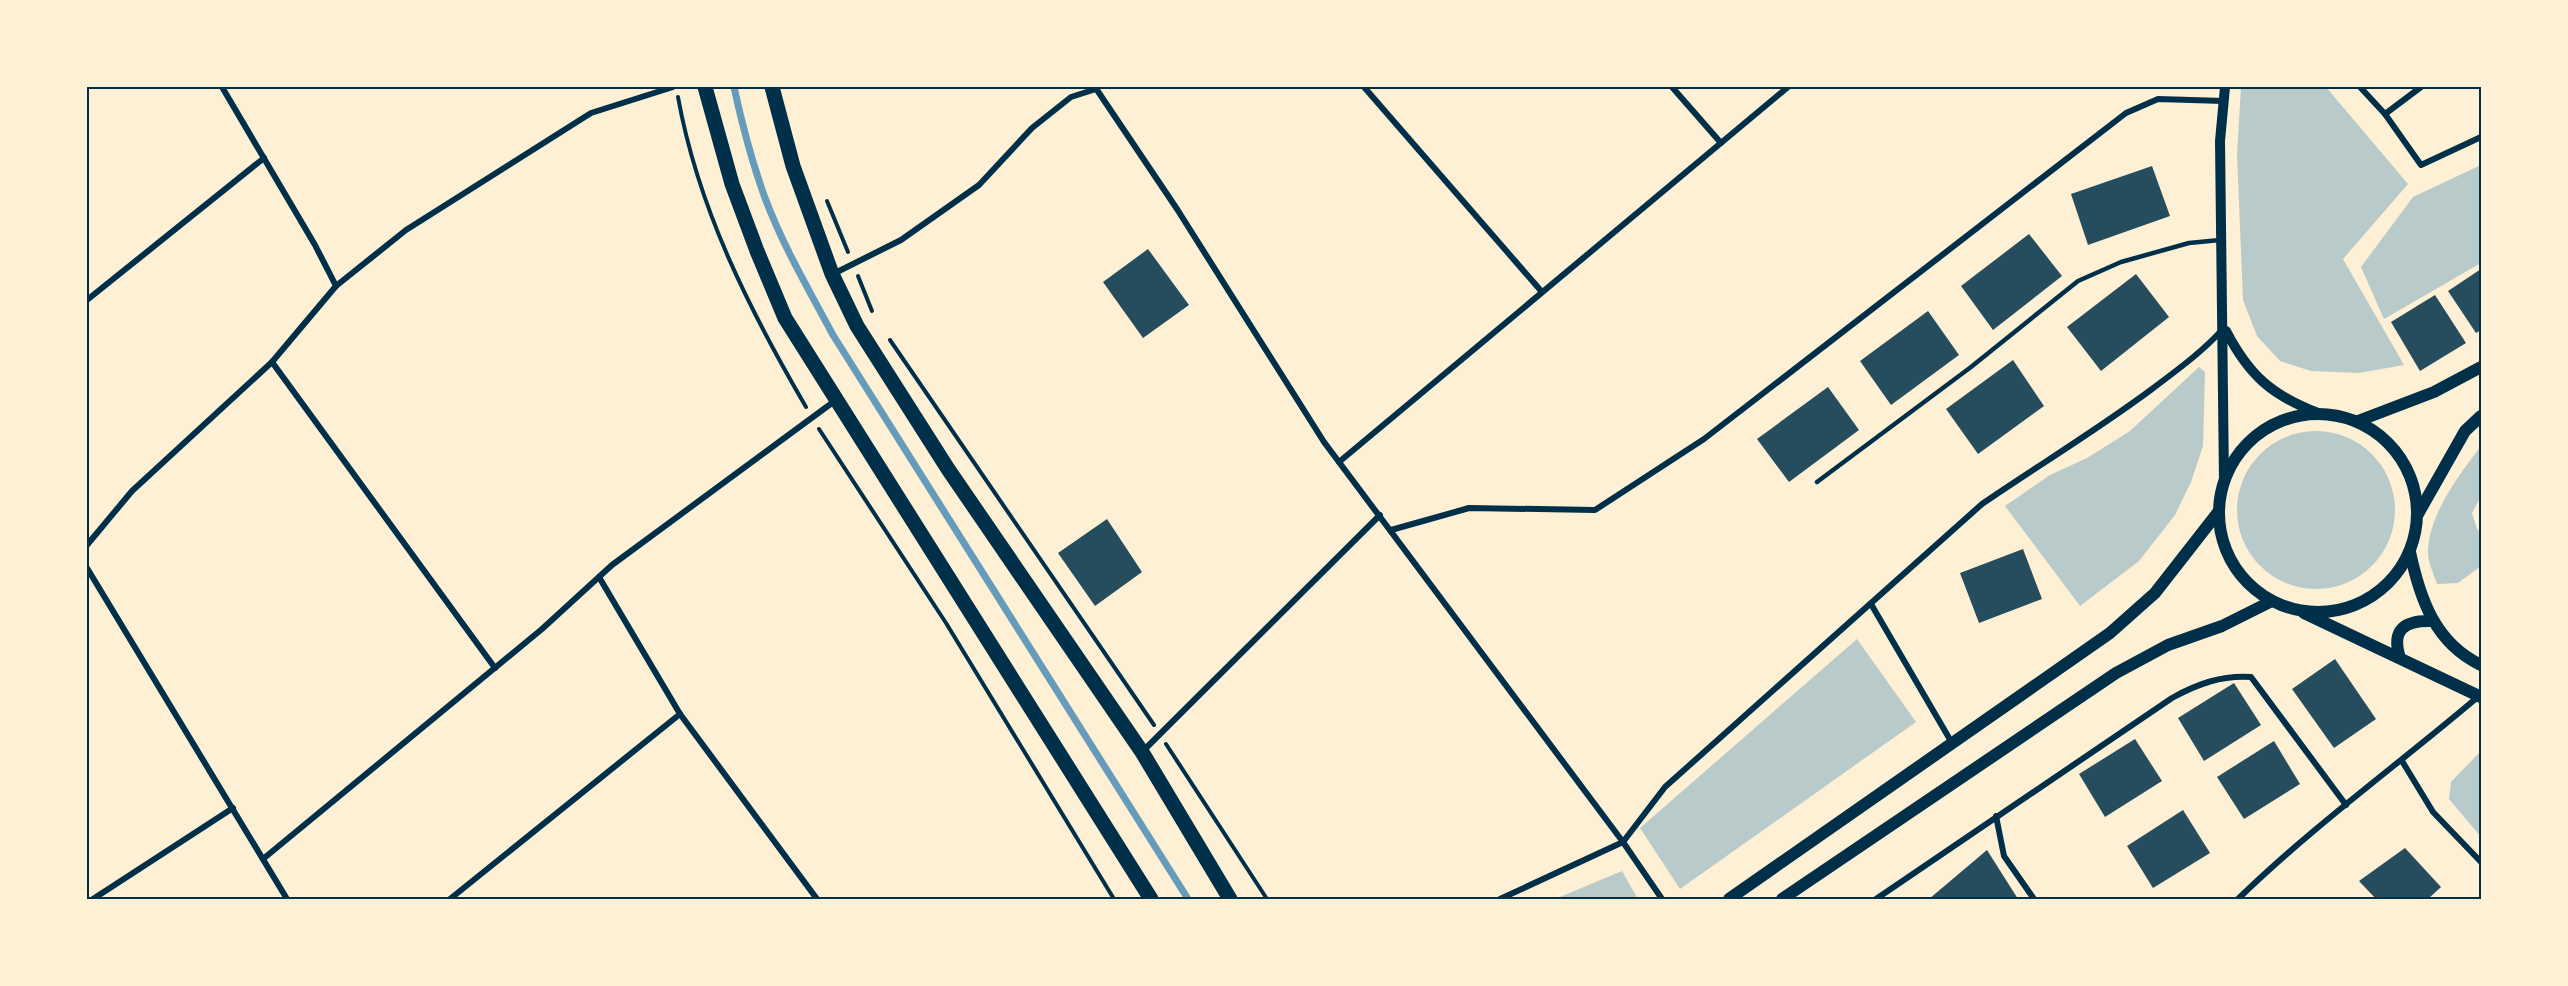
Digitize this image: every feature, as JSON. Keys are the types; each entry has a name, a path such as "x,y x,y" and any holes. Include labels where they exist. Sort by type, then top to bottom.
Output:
{"main road":[{"path":"705,87 732,184 785,318 1151,899"},
{"path":"772,87 793,166 832,274 857,326 942,460 1143,752 1230,899"},
{"path":"2358,421 2434,392 2481,367"},
{"path":"2298,610 2325,612 2351,607 2376,594 2396,576 2416,534 2418,514 2414,485 2402,458 2382,436 2358,421 2338,415 2318,413 2288,418 2260,432 2239,453 2224,480 2219,511 2222,538 2233,564 2250,585 2272,601 2298,610 2480,696"},
{"path":"2418,514 2465,431 2481,416"},
{"path":"1729,899 2110,633 2155,593 2219,511"},
{"path":"2409,552 2418,592 2432,621 2452,645 2481,665"},
{"path":"1782,899 2115,673 2168,645 2222,626 2272,601"},
{"path":"2400,658 2396,645 2398,633 2406,625 2418,621 2432,621"}],"street":[{"path":"222,87 315,245 336,286"},
{"path":"87,545 132,491 273,362 336,286 406,230 591,113 675,87"},
{"path":"1364,87 1542,292"},
{"path":"1672,87 1721,143"},
{"path":"1339,462 1788,87"},
{"path":"2224,480 2223,240 2220,141 2225,87"},
{"path":"2360,87 2385,114 2421,165 2481,137"},
{"path":"2385,114 2421,87"},
{"path":"832,274 901,240 979,185 1032,128 1071,97 1095,88 1177,209 1324,442 1623,842 1662,899"},
{"path":"1391,530 1469,508 1595,510 1704,439 2126,113 2158,99 2224,101"},
{"path":"87,300 264,158"},
{"path":"2224,328 2250,371 2269,389 2292,403 2318,413"},
{"path":"1500,899 1623,842 1665,788 1982,504 2029,471 2096,430 2204,350 2224,328"},
{"path":"273,362 495,668"},
{"path":"263,859 495,668 599,577 836,400"},
{"path":"1143,752 1380,515"},
{"path":"87,568 287,899"},
{"path":"599,577 680,714 817,899"},
{"path":"1871,604 1952,743"},
{"path":"1876,899 2172,698 2197,684 2237,676 2251,677 2346,805"},
{"path":"2238,899 2285,853 2480,696"},
{"path":"450,899 680,714"},
{"path":"2402,761 2433,812 2481,862"},
{"path":"93,899 233,808"},
{"path":"1996,816 2004,856 2034,899"}],"lane":[{"path":"1817,482 1971,367 2078,281 2121,262 2189,243 2223,240"}],"path":[{"path":"675,87 686,140 737,280 764,334 812,418 946,623 1114,899"},
{"path":"825,196 875,319"},
{"path":"889,338 1160,734 1267,899"}],"shaded area":[{"path":"2241,87 2326,87 2408,184 2343,259 2404,365 2359,373 2311,371 2280,361 2257,336 2243,300 2237,154"},
{"path":"2481,165 2481,263 2384,319 2361,267 2413,197"},
{"path":"2199,367 2205,372 2203,446 2191,482 2175,515 2139,561 2080,606 2005,506 2050,475 2087,458 2130,431"},
{"path":"2316,431 2346,437 2372,454 2389,480 2395,510 2389,540 2372,566 2346,583 2316,589 2286,583 2260,566 2243,540 2237,510 2243,480 2260,454 2286,437"},
{"path":"2481,446 2481,496 2472,513 2477,529 2481,533 2481,566 2458,583 2437,584 2428,553 2433,524 2446,496"},
{"path":"1857,639 1916,722 1680,889 1640,828"},
{"path":"2481,751 2481,837 2449,799 2451,782"},
{"path":"1622,871 1638,899 1555,899"}],"building":[{"path":"2152,166 2170,216 2088,245 2071,194"},
{"path":"2029,234 2062,276 1993,330 1961,286"},
{"path":"1148,249 1189,305 1143,338 1103,282"},
{"path":"2481,269 2481,330 2476,333 2448,291"},
{"path":"2136,274 2169,317 2101,371 2067,327"},
{"path":"2435,295 2466,343 2420,371 2391,322"},
{"path":"1928,311 1959,355 1891,405 1860,361"},
{"path":"2013,360 2044,406 1978,454 1946,409"},
{"path":"1828,387 1859,430 1789,482 1757,439"},
{"path":"1107,519 1142,572 1095,606 1058,553"},
{"path":"2023,549 2042,599 1979,623 1960,573"},
{"path":"2335,659 2376,719 2334,748 2292,689"},
{"path":"2234,683 2261,725 2204,761 2178,718"},
{"path":"2135,739 2162,781 2105,817 2079,774"},
{"path":"2274,741 2300,784 2244,819 2217,777"},
{"path":"2183,810 2210,853 2153,888 2127,846"},
{"path":"2405,848 2441,887 2428,899 2376,899 2359,881"},
{"path":"1987,850 2018,899 1929,899"}],"waterway":[{"path":"734,87 752,157 772,216 833,335 1188,899"}]}
